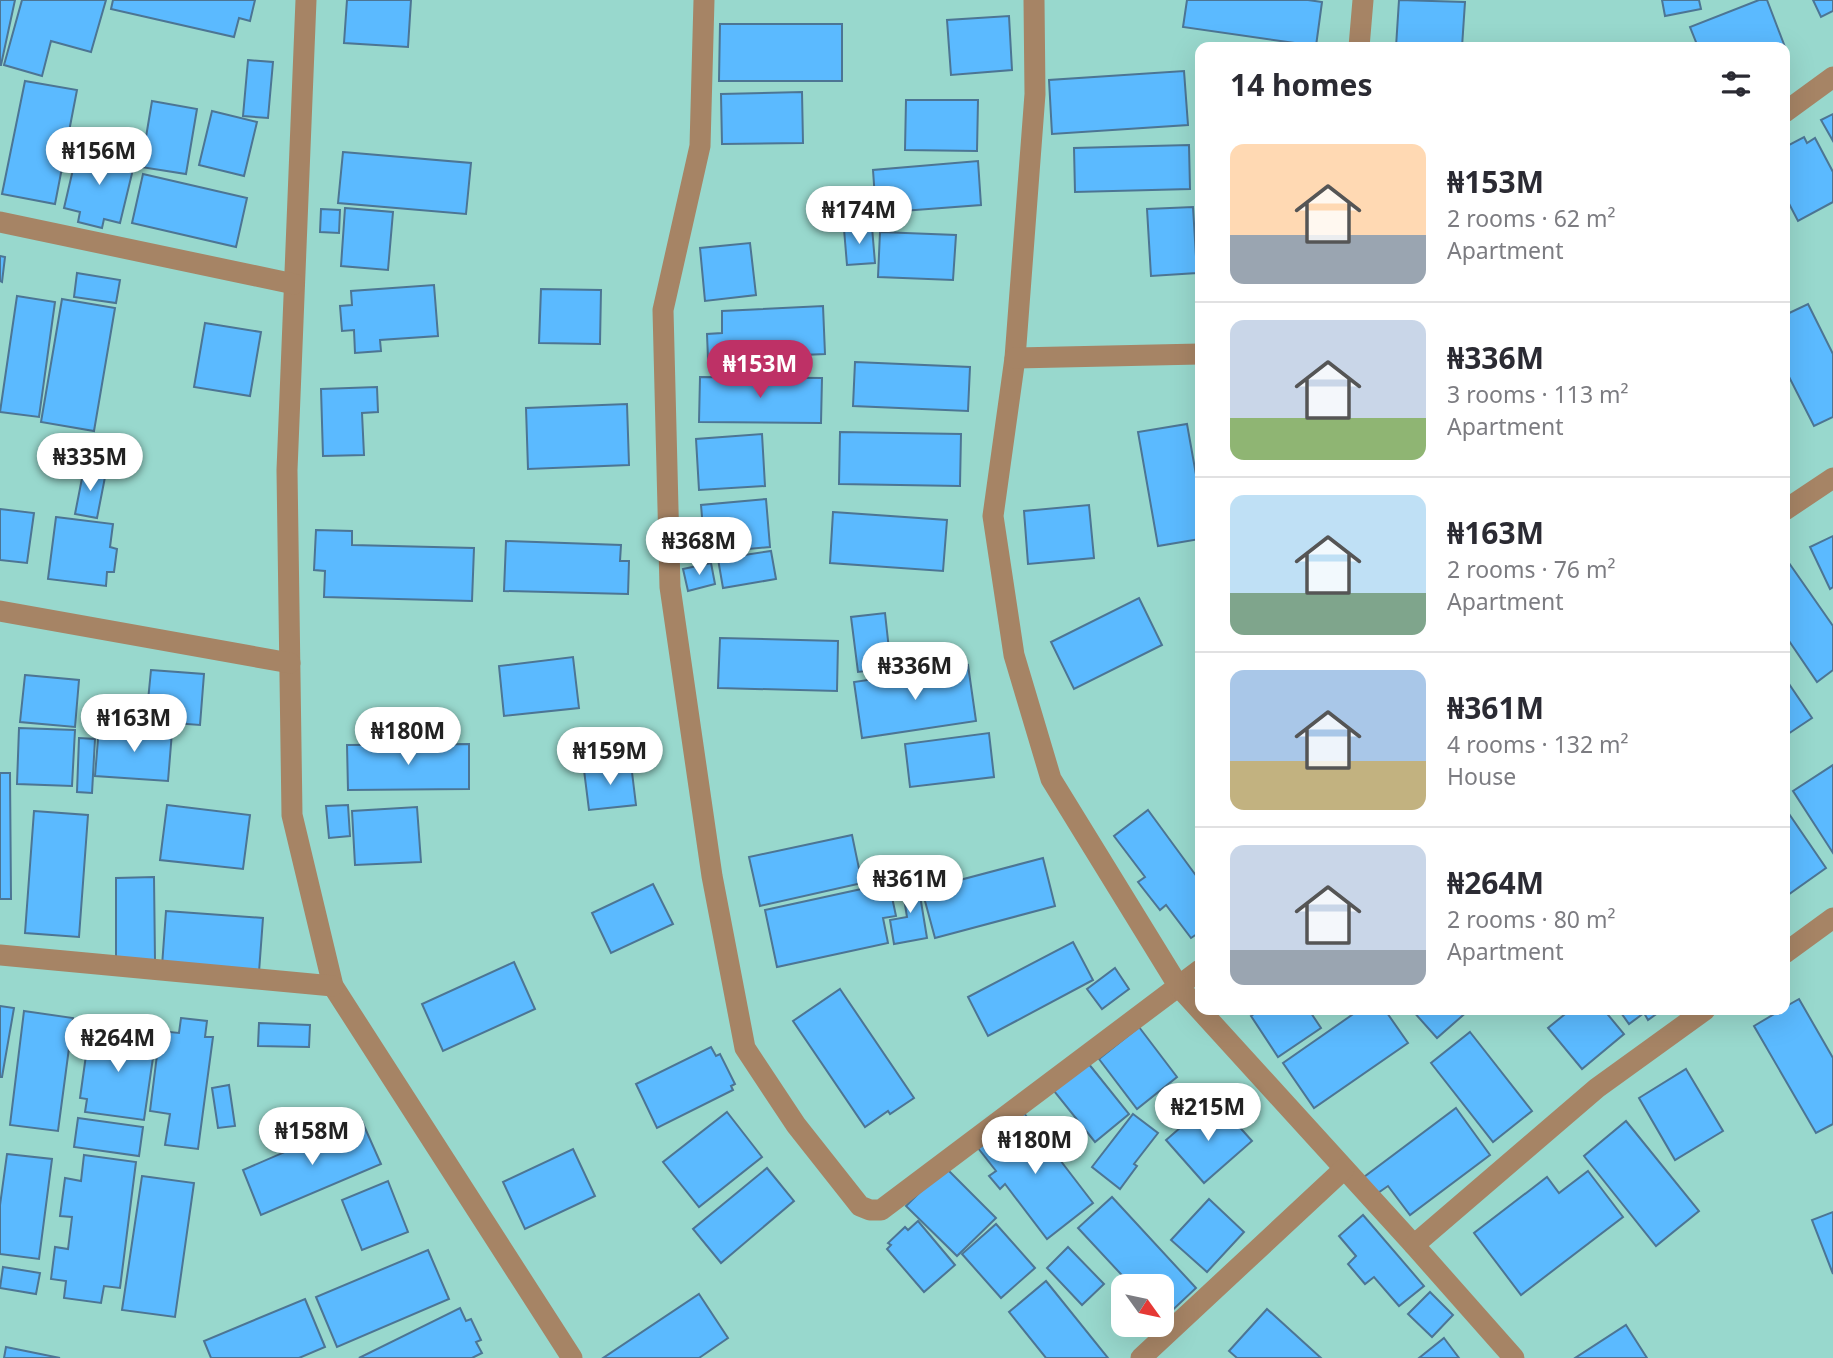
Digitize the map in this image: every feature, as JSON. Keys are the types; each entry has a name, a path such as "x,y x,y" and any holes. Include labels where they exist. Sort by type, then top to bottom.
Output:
{"street":[{"path":"306,0 287,470 292,815 334,986 572,1358"},
{"path":"704,0 701,146 663,310 670,587 712,876 745,1048 796,1125 860,1206 881,1210 1195,974"},
{"path":"1034,0 1035,94 1015,358 993,516 1014,655 1051,779 1179,987 1195,1005"},
{"path":"1359,42 1363,0"},
{"path":"1790,108 1833,77"},
{"path":"0,222 294,284"},
{"path":"1015,358 1195,354"},
{"path":"1790,507 1833,478"},
{"path":"0,611 289,663"},
{"path":"1790,949 1833,918"},
{"path":"0,955 334,986"},
{"path":"1204,1015 1514,1358"},
{"path":"1414,1245 1597,1088 1698,1015"},
{"path":"1141,1358 1344,1170"}],"building":[{"path":"0,0 15,0 1,65 0,65"},
{"path":"22,0 106,0 91,52 51,41 42,76 4,65"},
{"path":"113,0 255,0 250,21 239,18 234,37 111,9"},
{"path":"347,0 411,0 408,47 344,43"},
{"path":"1187,0 1322,2 1317,42 1288,42 1183,27"},
{"path":"1399,0 1465,2 1462,42 1396,42"},
{"path":"1662,0 1699,0 1701,9 1665,16"},
{"path":"1759,0 1767,0 1783,42 1696,42 1690,27"},
{"path":"1813,0 1833,0 1833,11 1821,17"},
{"path":"1009,16 1012,70 951,75 947,20"},
{"path":"720,24 842,24 842,81 719,81"},
{"path":"248,60 273,62 268,118 243,116"},
{"path":"1184,71 1188,125 1052,134 1049,80"},
{"path":"25,81 77,90 55,204 2,194"},
{"path":"802,92 803,143 722,144 721,94"},
{"path":"906,100 978,100 977,151 905,150"},
{"path":"152,101 197,109 186,174 141,167"},
{"path":"212,111 257,122 244,176 199,165"},
{"path":"1833,114 1833,141 1821,120"},
{"path":"1804,137 1807,143 1815,138 1833,172 1833,202 1798,221 1790,206 1790,144"},
{"path":"1189,145 1190,189 1075,192 1074,148"},
{"path":"78,148 135,161 120,223 104,219 102,228 78,222 80,212 64,208"},
{"path":"343,152 471,163 466,214 338,203"},
{"path":"978,161 981,205 876,213 873,170"},
{"path":"143,174 247,198 236,247 132,223"},
{"path":"1193,207 1195,273 1151,276 1147,209"},
{"path":"345,208 393,212 388,270 341,266"},
{"path":"321,209 340,210 339,233 320,232"},
{"path":"872,227 875,263 847,265 844,229"},
{"path":"880,232 956,235 953,280 878,277"},
{"path":"750,243 756,295 705,301 700,248"},
{"path":"0,256 5,257 2,282 0,281"},
{"path":"77,273 120,280 116,303 74,297"},
{"path":"434,285 438,336 380,340 381,351 355,353 354,330 342,331 340,306 352,305 351,291"},
{"path":"541,289 601,290 600,344 539,343"},
{"path":"17,296 55,302 39,417 0,412"},
{"path":"62,299 115,308 94,431 41,422"},
{"path":"1808,304 1833,354 1833,417 1814,426 1790,379 1790,313"},
{"path":"823,306 825,354 708,359 707,334 722,333 722,311"},
{"path":"205,323 261,332 250,396 194,387"},
{"path":"855,362 970,367 968,411 853,406"},
{"path":"700,377 822,378 821,423 699,422"},
{"path":"377,387 378,412 362,413 364,455 323,456 321,389"},
{"path":"627,404 629,465 528,469 526,408"},
{"path":"1187,424 1195,469 1195,540 1158,546 1138,432"},
{"path":"840,432 961,434 960,486 839,484"},
{"path":"762,434 765,486 699,490 696,439"},
{"path":"84,468 106,472 97,518 75,514"},
{"path":"766,499 770,547 705,553 701,505"},
{"path":"1089,505 1094,558 1028,564 1024,511"},
{"path":"0,509 34,513 27,563 0,560"},
{"path":"833,512 947,520 943,571 830,563"},
{"path":"56,517 113,524 110,547 117,549 114,572 107,572 106,586 48,579"},
{"path":"316,530 352,531 352,545 474,548 472,601 324,597 325,571 314,570"},
{"path":"1833,536 1833,587 1830,589 1810,547"},
{"path":"506,541 621,545 620,561 629,561 628,594 504,591"},
{"path":"771,551 776,579 723,588 718,559"},
{"path":"711,563 715,584 688,591 683,569"},
{"path":"1790,564 1833,626 1833,670 1817,682 1790,642"},
{"path":"1139,598 1162,645 1074,689 1051,642"},
{"path":"885,613 891,668 858,672 851,617"},
{"path":"720,638 838,641 837,691 718,688"},
{"path":"573,657 579,708 504,716 499,666"},
{"path":"968,665 976,721 862,738 854,682"},
{"path":"151,670 204,674 200,725 146,721"},
{"path":"25,675 79,680 75,727 20,722"},
{"path":"1790,685 1812,718 1790,733"},
{"path":"99,727 172,732 168,781 95,776"},
{"path":"19,728 75,730 72,786 17,784"},
{"path":"989,733 994,777 910,787 905,744"},
{"path":"79,738 95,739 92,793 77,792"},
{"path":"469,744 469,789 348,790 347,745"},
{"path":"631,764 636,805 589,810 584,770"},
{"path":"1833,765 1833,853 1793,791"},
{"path":"0,773 10,773 11,899 0,899"},
{"path":"167,805 250,815 243,869 160,860"},
{"path":"348,805 350,836 329,838 326,806"},
{"path":"417,807 421,862 355,865 352,811"},
{"path":"1148,810 1195,874 1195,935 1191,938 1166,905 1160,910 1138,882 1145,877 1114,836"},
{"path":"34,811 88,815 79,937 25,933"},
{"path":"1790,815 1826,868 1790,893"},
{"path":"852,835 862,883 760,906 749,857"},
{"path":"1043,858 1055,906 935,938 922,890"},
{"path":"154,877 155,961 116,961 116,878"},
{"path":"917,877 927,938 894,944 890,920 907,917 901,880"},
{"path":"889,883 896,916 883,918 888,943 777,967 765,910"},
{"path":"653,884 673,924 611,953 592,913"},
{"path":"166,911 263,918 259,972 162,966"},
{"path":"1073,942 1093,980 988,1036 968,997"},
{"path":"514,962 535,1009 443,1051 422,1004"},
{"path":"1115,968 1129,989 1102,1009 1087,989"},
{"path":"840,989 914,1098 865,1127 793,1021"},
{"path":"1799,999 1833,1058 1833,1124 1816,1133 1754,1026 1773,1015 1790,1015 1790,1004"},
{"path":"0,1006 14,1008 2,1077 0,1077"},
{"path":"24,1011 73,1018 58,1131 10,1125"},
{"path":"1312,1015 1321,1028 1278,1057 1251,1016"},
{"path":"1352,1015 1388,1015 1408,1043 1314,1108 1283,1063"},
{"path":"1416,1015 1463,1015 1437,1038"},
{"path":"1564,1015 1608,1015 1624,1034 1582,1069 1548,1028"},
{"path":"1623,1015 1641,1015 1629,1024"},
{"path":"181,1018 207,1021 205,1037 213,1037 198,1149 165,1145 170,1114 150,1111 160,1031 179,1033"},
{"path":"259,1023 310,1025 309,1047 258,1046"},
{"path":"1139,1027 1177,1077 1137,1109 1099,1059"},
{"path":"97,1029 156,1037 144,1120 85,1112 87,1099 80,1098 88,1041 95,1042"},
{"path":"1470,1032 1532,1111 1493,1142 1431,1063"},
{"path":"711,1047 716,1056 720,1054 735,1084 731,1086 733,1090 657,1128 636,1084"},
{"path":"1088,1063 1129,1114 1095,1142 1054,1091"},
{"path":"1686,1069 1723,1131 1675,1160 1639,1098"},
{"path":"229,1085 235,1126 218,1128 212,1088"},
{"path":"1456,1108 1490,1155 1410,1215 1388,1186 1372,1197 1360,1180"},
{"path":"1202,1109 1216,1124 1227,1113 1252,1141 1204,1183 1166,1140"},
{"path":"727,1112 762,1157 699,1207 663,1162"},
{"path":"1024,1113 1093,1203 1047,1239 1005,1184 1000,1189 989,1176 996,1171 978,1148"},
{"path":"1133,1114 1158,1133 1134,1164 1137,1166 1120,1189 1092,1167"},
{"path":"78,1118 143,1127 139,1156 74,1147"},
{"path":"361,1119 381,1164 261,1215 243,1170"},
{"path":"1626,1121 1699,1211 1656,1246 1584,1156"},
{"path":"573,1149 595,1196 525,1229 503,1182"},
{"path":"7,1154 52,1159 39,1259 0,1254 0,1205"},
{"path":"84,1155 136,1162 120,1288 104,1286 101,1303 64,1298 66,1281 51,1279 55,1247 68,1249 72,1217 60,1216 65,1178 81,1181"},
{"path":"945,1167 996,1218 957,1256 906,1206"},
{"path":"767,1168 794,1201 721,1263 693,1229"},
{"path":"1588,1171 1623,1217 1521,1295 1474,1233 1547,1177 1559,1193"},
{"path":"142,1176 194,1183 175,1317 122,1310"},
{"path":"388,1181 408,1232 362,1250 342,1200"},
{"path":"1112,1197 1196,1288 1174,1309 1174,1274 1121,1274 1078,1228"},
{"path":"1209,1199 1244,1232 1207,1272 1171,1240"},
{"path":"1833,1212 1833,1274 1812,1220"},
{"path":"1363,1215 1424,1286 1399,1306 1374,1277 1365,1284 1348,1264 1356,1256 1339,1236"},
{"path":"918,1221 955,1265 924,1292 887,1249 891,1245 888,1243 905,1227 908,1230"},
{"path":"996,1224 1035,1268 1001,1298 962,1254"},
{"path":"1068,1247 1104,1284 1082,1305 1047,1268"},
{"path":"428,1250 449,1299 337,1347 316,1297"},
{"path":"3,1267 40,1273 36,1294 0,1288"},
{"path":"1046,1281 1108,1358 1046,1358 1009,1312"},
{"path":"1430,1292 1453,1315 1432,1337 1408,1314"},
{"path":"699,1294 728,1338 699,1358 603,1358"},
{"path":"305,1299 325,1347 299,1358 211,1358 204,1341"},
{"path":"460,1308 466,1321 471,1319 481,1340 476,1342 482,1353 472,1358 359,1358"},
{"path":"1267,1309 1321,1358 1237,1358 1229,1351"},
{"path":"1626,1325 1647,1358 1575,1358"},
{"path":"1444,1338 1459,1358 1419,1358"},
{"path":"6,1347 60,1358 4,1358"}]}
